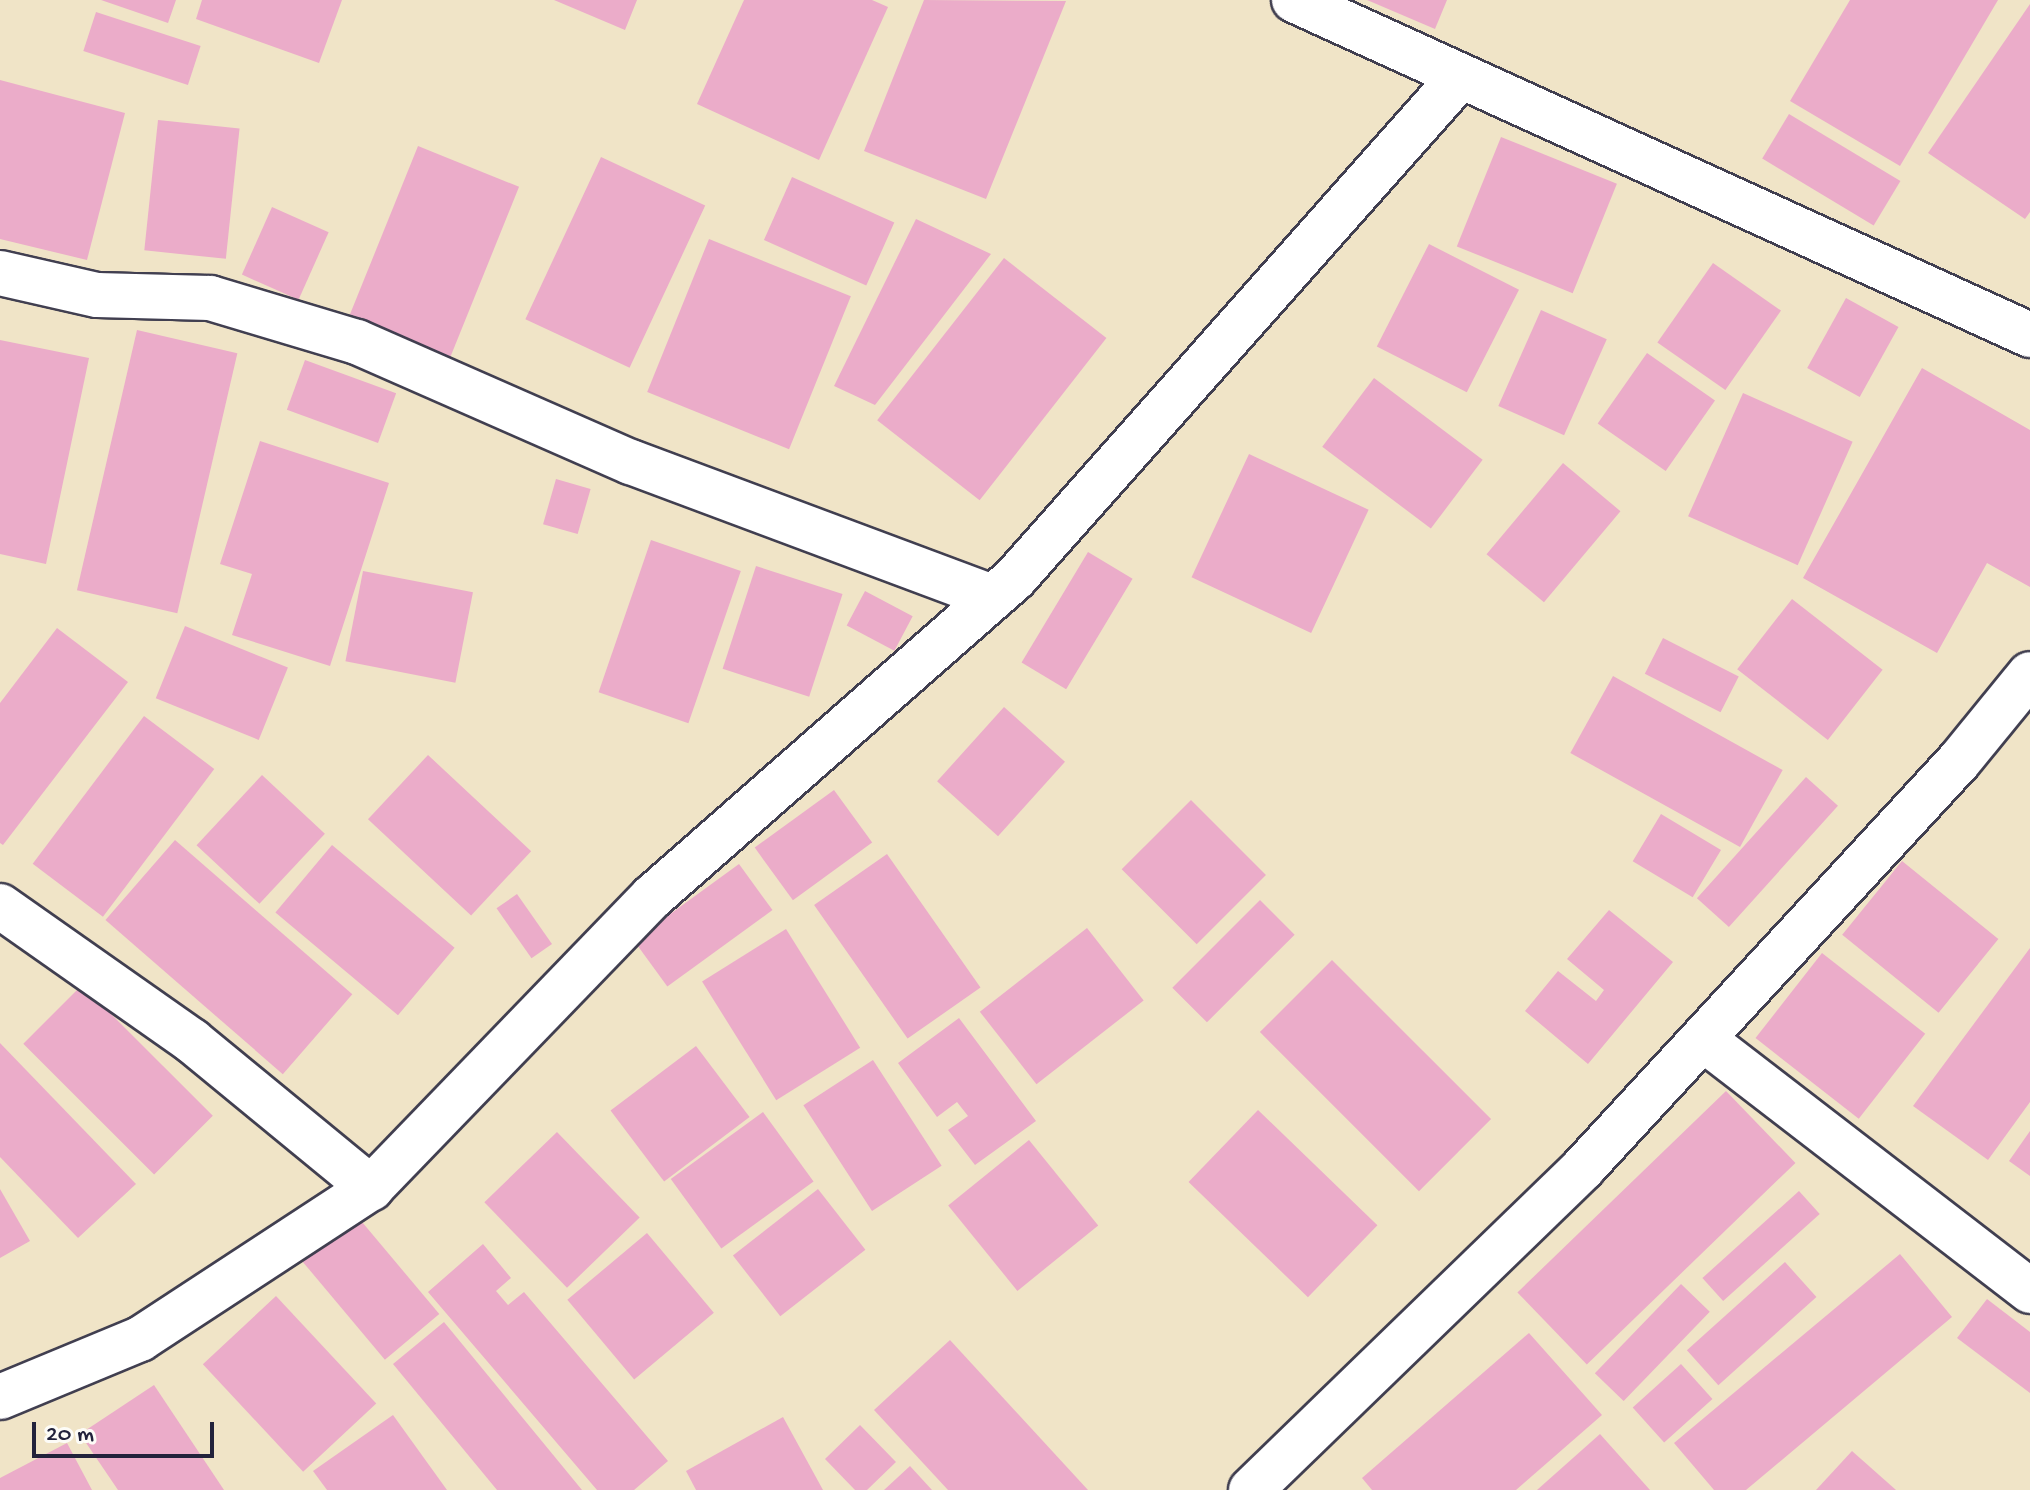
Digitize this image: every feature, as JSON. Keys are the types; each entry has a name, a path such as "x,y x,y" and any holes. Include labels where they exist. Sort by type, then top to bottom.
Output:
{"street":[{"path":"1294,0 2030,335"},
{"path":"0,1397 140,1339 371,1188 652,897 1015,578 1460,77"},
{"path":"0,273 97,295 210,298 357,342 631,462 993,597"},
{"path":"1251,1490 1583,1168 1959,761 2030,674"},
{"path":"0,906 192,1041 371,1188"},
{"path":"1703,1039 2030,1291"}],"building":[{"path":"101,0 176,0 168,23"},
{"path":"202,0 342,0 319,63 196,19"},
{"path":"554,0 637,0 625,30"},
{"path":"744,0 872,0 888,7 819,160 697,104"},
{"path":"924,0 1066,1 986,199 864,151"},
{"path":"1367,0 1447,0 1435,29"},
{"path":"1850,0 1998,0 1900,166 1790,101"},
{"path":"2030,4 2030,212 2025,219 1928,153"},
{"path":"96,12 201,46 188,85 83,51"},
{"path":"0,80 125,113 87,260 0,239"},
{"path":"1789,114 1900,181 1874,226 1762,159"},
{"path":"158,120 240,129 226,259 144,250"},
{"path":"1501,137 1617,184 1573,293 1457,246"},
{"path":"418,146 519,187 449,361 348,320"},
{"path":"601,157 705,206 630,368 525,319"},
{"path":"792,177 894,223 866,286 764,240"},
{"path":"272,207 329,232 299,300 242,275"},
{"path":"916,219 991,254 875,405 834,386"},
{"path":"709,239 851,296 789,449 647,392"},
{"path":"1429,244 1519,290 1467,392 1377,346"},
{"path":"1004,258 1106,338 980,500 877,420"},
{"path":"1713,263 1781,311 1725,390 1657,342"},
{"path":"1846,298 1898,327 1860,397 1807,368"},
{"path":"1541,310 1607,339 1564,435 1498,406"},
{"path":"137,330 237,353 177,613 77,590"},
{"path":"0,340 89,358 46,564 0,554"},
{"path":"1647,353 1715,401 1666,471 1598,423"},
{"path":"305,360 396,393 378,443 287,410"},
{"path":"1922,368 2030,430 2030,587 1987,563 1937,653 1803,578"},
{"path":"1374,378 1483,460 1431,529 1322,447"},
{"path":"1743,393 1853,442 1798,565 1688,516"},
{"path":"260,441 389,483 330,666 232,635 252,574 220,564"},
{"path":"1249,454 1369,510 1311,633 1192,577"},
{"path":"1563,463 1620,511 1544,602 1487,554"},
{"path":"556,479 591,489 578,534 543,524"},
{"path":"651,540 741,571 688,723 599,692"},
{"path":"1088,552 1133,579 1066,689 1022,663"},
{"path":"756,566 843,594 809,697 723,669"},
{"path":"363,571 473,592 455,683 345,661"},
{"path":"865,591 913,616 894,651 847,625"},
{"path":"1792,599 1883,670 1828,740 1737,669"},
{"path":"185,626 288,668 259,740 156,698"},
{"path":"57,628 128,682 3,845 0,843 0,703"},
{"path":"1663,638 1739,677 1721,712 1645,674"},
{"path":"1613,676 1783,770 1740,847 1570,753"},
{"path":"1004,707 1065,762 998,836 937,781"},
{"path":"144,716 214,769 103,917 33,864"},
{"path":"428,755 531,851 471,916 368,819"},
{"path":"262,775 325,834 259,904 197,845"},
{"path":"1806,777 1838,806 1729,927 1697,898"},
{"path":"834,790 872,843 793,900 755,848"},
{"path":"1191,800 1266,875 1197,944 1122,869"},
{"path":"1661,814 1721,850 1693,897 1633,861"},
{"path":"175,840 352,994 283,1074 105,920"},
{"path":"332,845 455,948 398,1015 275,912"},
{"path":"887,854 980,988 908,1039 814,905"},
{"path":"1902,861 1998,939 1939,1013 1842,935"},
{"path":"739,864 773,910 667,987 634,940"},
{"path":"517,894 552,944 532,958 497,908"},
{"path":"1260,900 1295,935 1207,1022 1172,988"},
{"path":"1609,910 1673,962 1588,1064 1525,1011 1558,971 1596,1001 1604,990 1567,959"},
{"path":"1087,928 1144,1000 1036,1084 980,1012"},
{"path":"786,929 860,1048 776,1100 702,981"},
{"path":"2030,948 2030,1102 1988,1160 1913,1106"},
{"path":"1822,953 1925,1034 1859,1119 1756,1038"},
{"path":"1332,960 1491,1119 1419,1191 1260,1032"},
{"path":"82,985 213,1116 154,1175 23,1044"},
{"path":"959,1018 1036,1121 975,1165 948,1130 968,1116 957,1102 937,1117 898,1063"},
{"path":"0,1043 136,1184 78,1238 0,1157"},
{"path":"696,1046 750,1117 664,1181 611,1110"},
{"path":"873,1060 942,1166 872,1211 803,1105"},
{"path":"1726,1091 1795,1163 1587,1364 1517,1292"},
{"path":"1258,1110 1377,1225 1308,1297 1189,1182"},
{"path":"763,1112 814,1182 721,1249 671,1179"},
{"path":"2030,1131 2030,1176 2009,1161"},
{"path":"557,1132 640,1218 567,1288 484,1202"},
{"path":"1029,1140 1098,1225 1017,1291 948,1205"},
{"path":"0,1189 30,1241 0,1258"},
{"path":"818,1189 865,1250 780,1316 733,1255"},
{"path":"1799,1191 1820,1214 1723,1301 1702,1278"},
{"path":"357,1216 439,1314 385,1360 303,1262"},
{"path":"647,1233 714,1313 634,1380 567,1300"},
{"path":"483,1244 511,1278 496,1291 508,1305 524,1292 668,1461 634,1490 597,1490 428,1292"},
{"path":"1900,1254 1952,1317 1746,1490 1714,1490 1674,1443"},
{"path":"1785,1262 1816,1297 1718,1385 1687,1350"},
{"path":"1681,1284 1710,1312 1624,1401 1595,1373"},
{"path":"276,1296 376,1404 303,1472 203,1364"},
{"path":"1987,1299 2030,1332 2030,1393 1957,1338"},
{"path":"444,1322 582,1490 497,1490 393,1364"},
{"path":"1529,1333 1602,1415 1516,1490 1372,1490 1362,1478"},
{"path":"950,1340 1088,1490 948,1490 874,1410"},
{"path":"1681,1364 1712,1399 1664,1442 1633,1407"},
{"path":"154,1385 224,1490 118,1490 80,1434"},
{"path":"393,1415 447,1490 327,1490 313,1471"},
{"path":"783,1417 823,1490 696,1490 686,1471"},
{"path":"860,1425 896,1462 867,1490 855,1490 825,1459"},
{"path":"1600,1434 1650,1490 1537,1490"},
{"path":"67,1443 92,1490 0,1490 0,1478"},
{"path":"1852,1451 1896,1490 1816,1490"},
{"path":"910,1466 932,1490 884,1490"}]}
